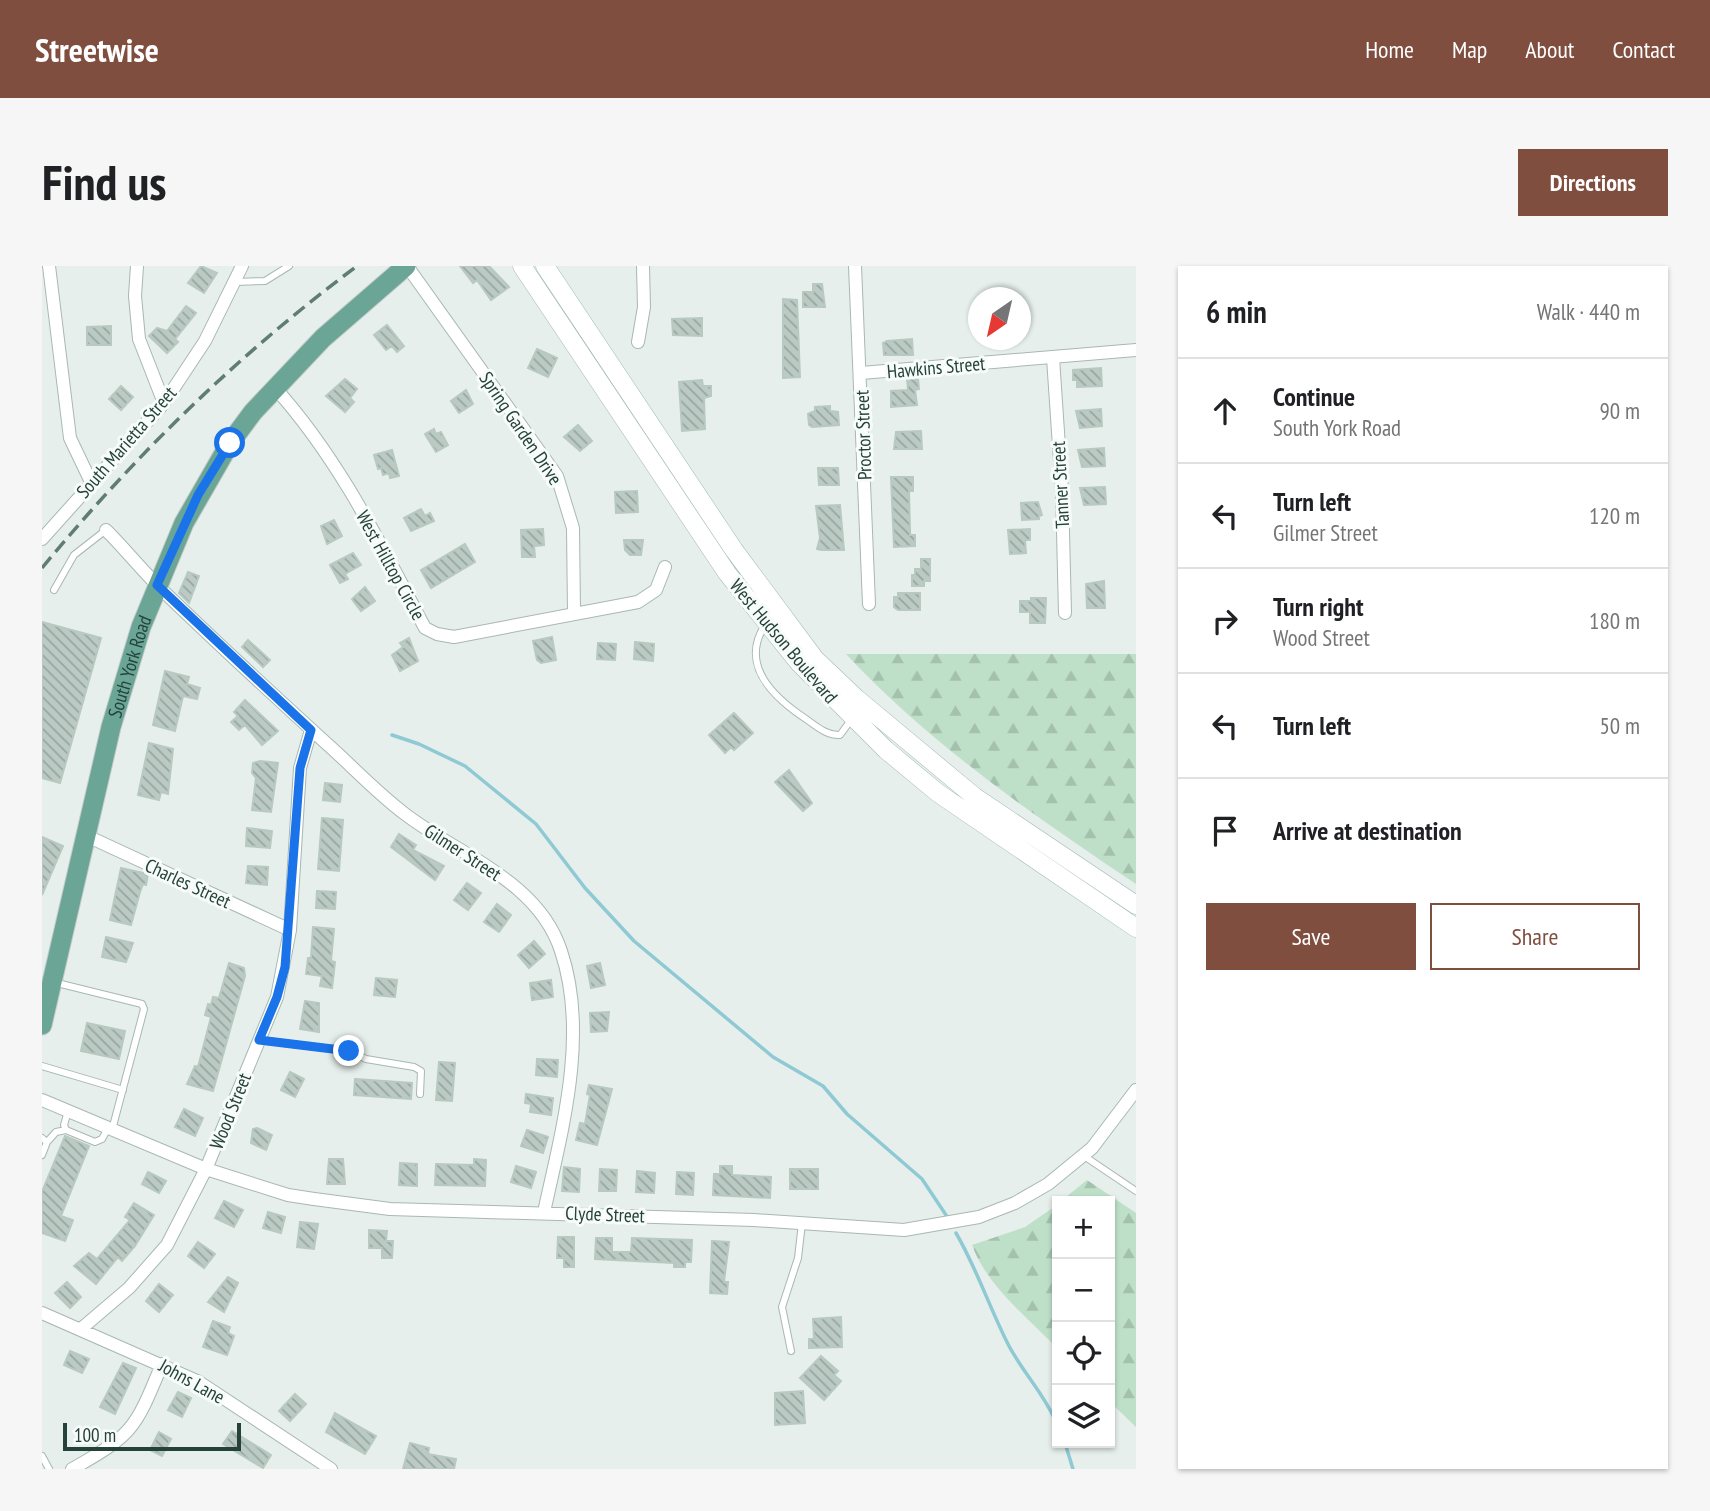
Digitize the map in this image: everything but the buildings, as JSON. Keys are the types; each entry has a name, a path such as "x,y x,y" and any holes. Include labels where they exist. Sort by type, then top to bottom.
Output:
{"main road":[{"name":"South York Road","path":"42,1025 111,727 157,585 194,504 230,443 253,412 323,338 407,266"},
{"name":"West Hudson Boulevard","path":"522,266 727,573 766,624 852,719 886,750 973,818 1136,928"},
{"name":"West Hudson Boulevard","path":"545,266 734,550 837,681 975,797 1136,905"}],"street":[{"path":"49,266 48,315 70,438 91,482"},
{"path":"137,266 135,296 139,339 164,403"},
{"name":"South Marietta Street","path":"42,539 164,403 205,341 242,266"},
{"name":"Spring Garden Drive","path":"407,266 556,475 573,528 574,612"},
{"path":"638,342 644,307 643,266"},
{"name":"Proctor Street","path":"855,266 869,604"},
{"name":"Hawkins Street","path":"861,373 1136,350"},
{"name":"Tanner Street","path":"1053,358 1065,613"},
{"name":"West Hilltop Circle","path":"276,389 304,421 338,471 425,628 437,635 454,637 574,612 638,602 656,590 665,567"},
{"name":"Gilmer Street","path":"106,530 157,585 405,814 510,883 542,918 561,951 569,987 572,1045 560,1138 544,1212"},
{"name":"Wood Street","path":"82,1328 129,1288 167,1245 206,1169 277,997 290,930 300,768 311,730"},
{"name":"Charles Street","path":"87,836 290,930"},
{"name":"Clyde Street","path":"42,1100 206,1169 288,1195 350,1205 390,1209 544,1212 802,1223 904,1230 961,1222 1015,1203 1064,1173 1084,1156 1136,1090"},
{"name":"Johns Lane","path":"42,1313 82,1328 199,1381 331,1469"},
{"path":"72,1469 117,1444 130,1432 142,1414 162,1364"}],"lane":[{"path":"235,282 265,281 289,266"},
{"path":"54,590 74,555 106,530"},
{"path":"780,611 757,636 755,650 769,690 795,712 830,735 840,735 852,719"},
{"path":"42,1154 44,1140 56,1132 65,1130 95,1142 102,1139 110,1129 144,1009 142,1004 52,982"},
{"path":"259,1040 349,1051 366,1059 414,1067 421,1071 420,1094"},
{"path":"42,1066 123,1090"},
{"path":"65,1130 68,1111"},
{"path":"1084,1156 1136,1191"},
{"path":"791,1352 782,1307 798,1258 802,1223"},
{"path":"42,1456 49,1469"}],"green space":[{"path":"846,654 1136,654 1136,884 1021,805 948,749"},
{"path":"1087,1180 1111,1196 1067,1196"},
{"path":"1115,1199 1136,1213 1136,1427 1115,1407"},
{"path":"1052,1208 1052,1343 987,1274 972,1245 1025,1227"}],"waterway":[{"path":"392,735 419,744 465,766 536,824 585,888 634,941 773,1057 823,1086 847,1114 922,1179 946,1215"},
{"path":"956,1233 1009,1346 1052,1414"},
{"path":"1067,1448 1073,1469"}],"railway":[{"path":"42,568 114,485 190,407 271,334 357,266"}],"route":[{"path":"230,443 198,495 157,585 311,730 300,768 290,930 285,967 277,997 259,1040 349,1051"}]}
